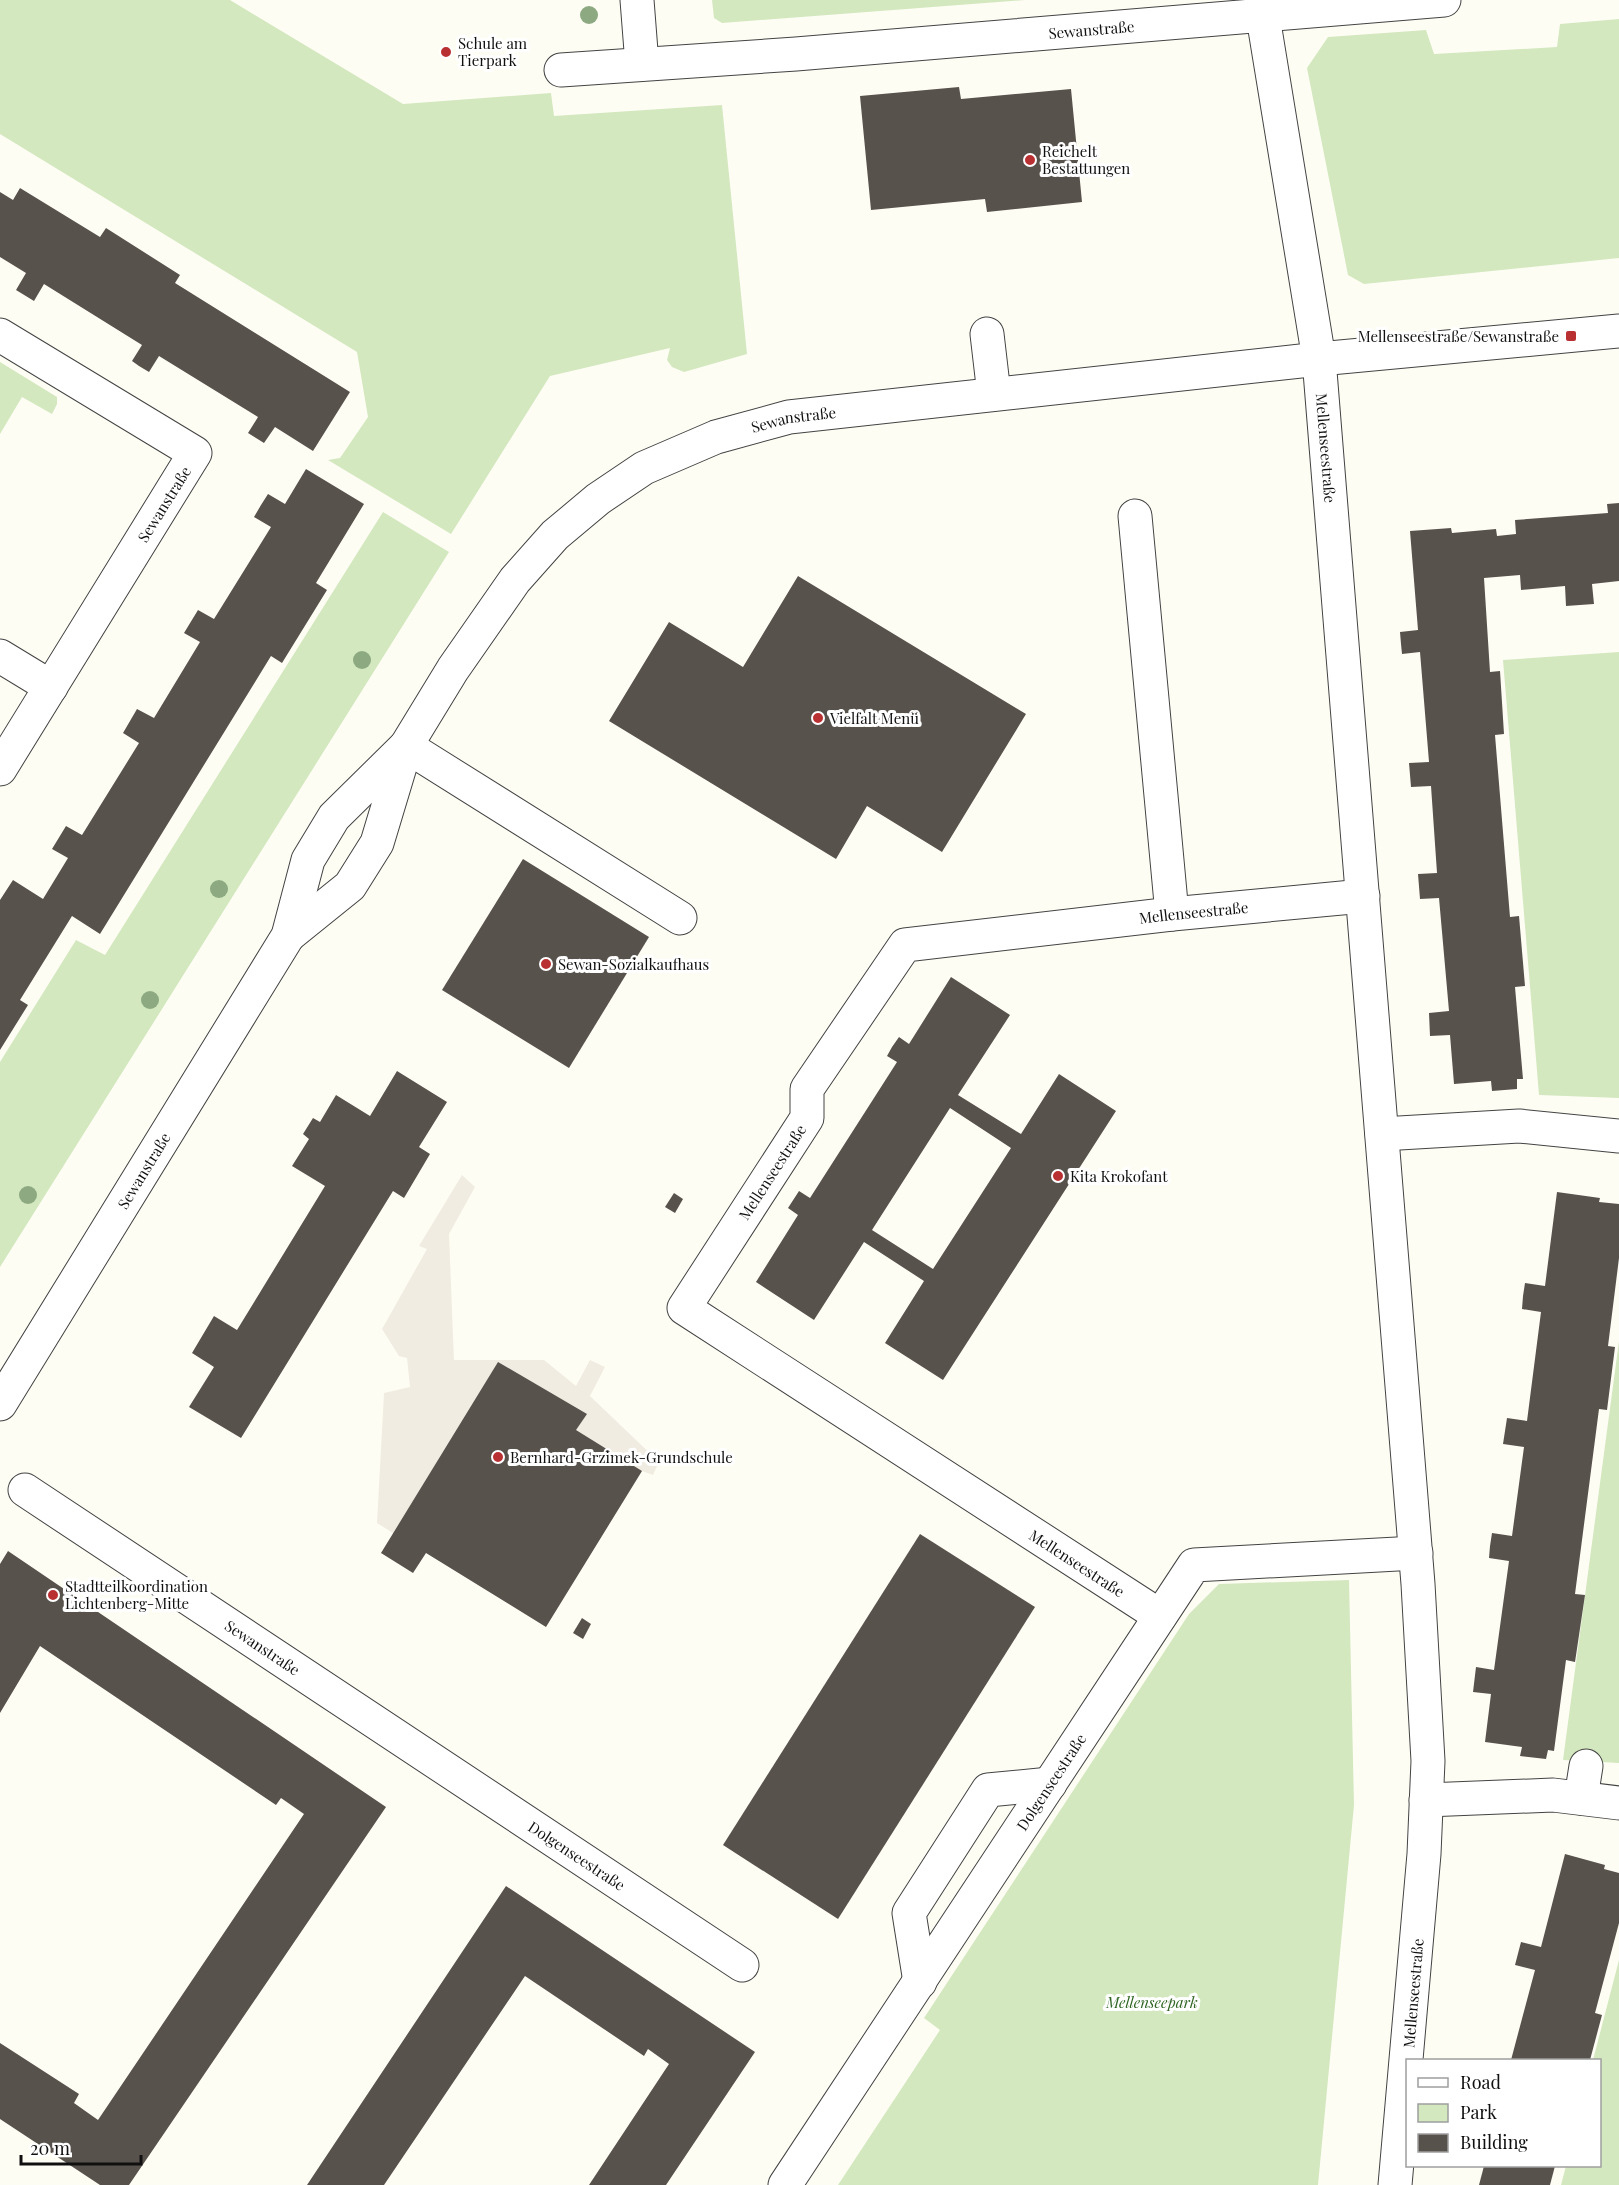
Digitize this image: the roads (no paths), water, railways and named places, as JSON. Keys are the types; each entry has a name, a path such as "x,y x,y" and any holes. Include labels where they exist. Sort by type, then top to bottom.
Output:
{"street":[{"path":"637,0 642,64"},
{"name":"Sewanstraße","path":"561,70 1263,17 1444,0"},
{"path":"1263,17 1319,359"},
{"name":"Sewanstraße","path":"0,1404 288,936 308,860 334,817 406,746 453,669 515,580 555,535 598,499 644,468 716,436 789,417 1319,359 1619,331"},
{"path":"987,334 994,394"},
{"name":"Sewanstraße","path":"0,335 195,453 0,769"},
{"name":"Mellenseestraße","path":"1319,359 1416,1553 1428,1761 1395,2185"},
{"path":"1135,516 1172,914"},
{"path":"0,656 51,687"},
{"path":"406,746 680,918"},
{"name":"Sewanstraße","path":"288,936 350,886 377,843 406,746"},
{"name":"Mellenseestraße","path":"1160,1616 684,1308 807,1118 807,1089 905,945 1172,914 1363,896"},
{"path":"1382,1134 1518,1126 1619,1136"},
{"name":"Sewanstraße","path":"25,1490 109,1543 470,1787"},
{"name":"Dolgenseestraße","path":"785,2185 1194,1564 1416,1553"},
{"path":"1581,1798 1586,1766"},
{"path":"920,1982 909,1913 988,1790 1050,1784"},
{"name":"Dolgenseestraße","path":"470,1787 742,1965"},
{"path":"1426,1800 1553,1795 1619,1803"}],"place":[{"name":"Schule am Tierpark","path":"446,52"},
{"name":"Reichelt Bestattungen","path":"1030,160"},
{"name":"Mellenseestraße/Sewanstraße","path":"1571,336"},
{"name":"Vielfalt Menü","path":"818,718"},
{"name":"Sewan-Sozialkaufhaus","path":"546,964"},
{"name":"Kita Krokofant","path":"1058,1176"},
{"name":"Bernhard-Grzimek-Grundschule","path":"498,1457"},
{"name":"Stadtteilkoordination Lichtenberg-Mitte","path":"53,1595"}],"park label":[{"name":"Mellenseepark","path":"1152,2002"}]}
